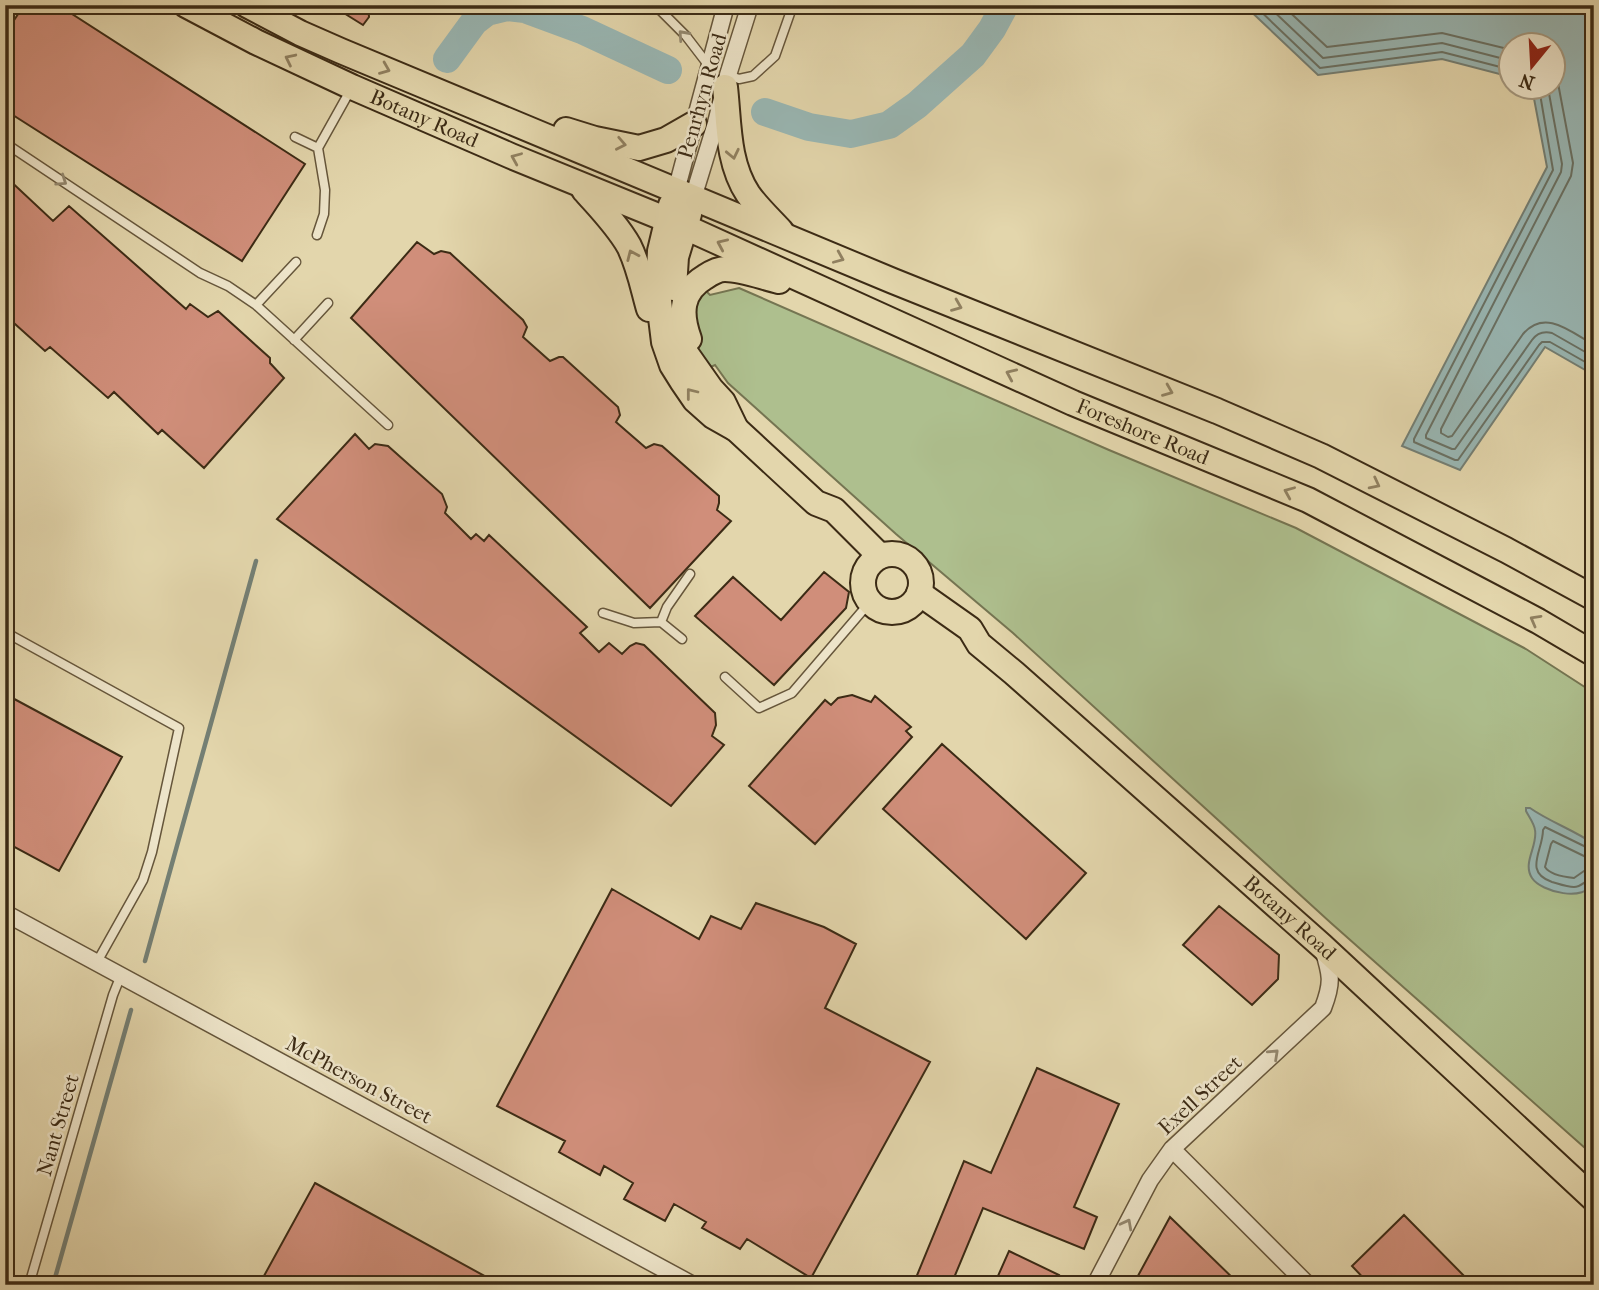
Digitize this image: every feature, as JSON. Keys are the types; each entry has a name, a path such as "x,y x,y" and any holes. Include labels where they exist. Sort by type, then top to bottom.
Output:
{"main road":[{"name":"Botany Road","path":"186,5 256,43 352,88 676,224"},
{"name":"Botany Road","path":"247,5 331,47 685,195"},
{"path":"727,81 732,154 742,183 749,195 785,236"},
{"path":"461,100 595,139 639,148 666,141 694,124"},
{"path":"579,184 605,213 629,247 653,321 672,365 695,400 713,416 736,429 816,503 824,521 853,550 873,562"},
{"path":"664,342 657,293 660,251 676,224 685,195 1217,411 1321,456 1594,598"},
{"path":"676,224 674,278 677,321 685,352 723,402 736,429"},
{"name":"Foreshore Road","path":"676,224 1073,402 1308,500 1538,621 1594,654"},
{"path":"702,376 685,328 683,312 685,298 696,283 724,269 829,292"},
{"path":"889,554 908,558 920,574 921,583 913,601 897,612 887,612 870,602 865,594 863,577 873,562 889,554"},
{"name":"Botany Road","path":"913,601 970,629 979,644 1322,946 1594,1199"}],"street":[{"name":"Penrhyn Road","path":"685,195 694,124 726,5"},
{"name":"Penrhyn Road","path":"685,195 727,81 750,5"},
{"name":"McPherson Street","path":"5,913 693,1285"},
{"name":"Exell Street","path":"1095,1285 1150,1180 1172,1149 1323,1008 1331,989 1329,969 1322,946"},
{"path":"1172,1149 1308,1285"}],"lane":[{"path":"655,5 686,36 709,66"},
{"path":"727,81 753,76 775,56 793,5"},
{"path":"317,235 324,215 326,190 318,148 352,88"},
{"path":"295,137 318,148"},
{"path":"5,143 200,273 228,286 256,305 388,425"},
{"path":"256,305 296,262"},
{"path":"294,340 328,303"},
{"path":"662,622 667,607 690,574"},
{"path":"725,677 760,708 792,693 870,602"},
{"path":"603,613 634,623 662,622 682,639"},
{"path":"5,632 179,728 152,852 143,880 97,962"},
{"name":"Nant Street","path":"29,1285 121,975"}],"green space":[{"path":"739,288 1109,450 1296,528 1526,649 1594,693 1594,1156 1331,923 1013,633 896,534 728,383 715,365 706,369 694,350 693,297 706,291 710,295"}],"water":[{"path":"1244,5 1594,5 1594,375 1545,347 1460,470 1402,446 1547,167 1535,102 1568,102 1568,32 1498,32 1498,74 1442,59 1318,75"},
{"path":"1526,808 1594,844 1594,878 1589,888 1573,894 1563,893 1544,887 1532,878 1529,860 1535,830"}],"building":[{"path":"24,5 58,5 305,164 242,261 5,110 5,34"},
{"path":"331,5 368,5 369,17 363,25"},
{"path":"5,176 53,221 69,206 186,309 190,304 208,317 218,311 270,358 270,363 284,378 204,468 162,430 158,434 114,392 108,398 50,347 45,351 5,315"},
{"path":"417,242 434,254 441,251 450,253 523,320 527,327 523,337 550,361 563,357 618,407 620,415 616,422 646,448 654,444 662,446 719,496 717,510 731,521 650,608 351,318"},
{"path":"355,434 369,449 375,444 388,446 442,494 447,507 445,513 471,539 476,534 484,541 489,535 587,627 580,633 599,652 609,643 622,654 636,643 644,645 715,713 716,725 712,736 724,745 671,806 277,519"},
{"path":"824,572 849,592 846,608 774,685 695,616 733,577 781,620"},
{"path":"5,694 122,757 59,871 5,842"},
{"path":"852,695 871,702 875,696 911,727 906,731 912,737 815,844 749,786 825,700 831,705 838,698"},
{"path":"942,744 1086,873 1026,939 883,809"},
{"path":"612,889 699,939 711,916 741,929 756,903 824,927 856,944 825,1008 930,1062 811,1278 747,1239 740,1249 702,1228 706,1222 674,1204 665,1221 624,1199 633,1183 604,1166 600,1175 559,1152 565,1141 497,1106"},
{"path":"1219,906 1279,955 1278,979 1252,1005 1183,945"},
{"path":"1037,1068 1119,1104 1074,1207 1097,1217 1084,1249 983,1208 951,1285 913,1285 964,1161 991,1173"},
{"path":"315,1183 501,1285 259,1285"},
{"path":"1404,1215 1473,1285 1370,1285 1352,1266"},
{"path":"1170,1217 1240,1285 1133,1285"},
{"path":"1009,1251 1059,1275 1055,1285 994,1285"}],"waterway":[{"path":"765,112 809,127 851,134 889,125 917,105 973,55 1005,5"},
{"path":"447,59 474,22 487,12 507,7 525,9 582,30 668,70"},
{"path":"145,961 256,561"},
{"path":"53,1285 131,1010"}]}
